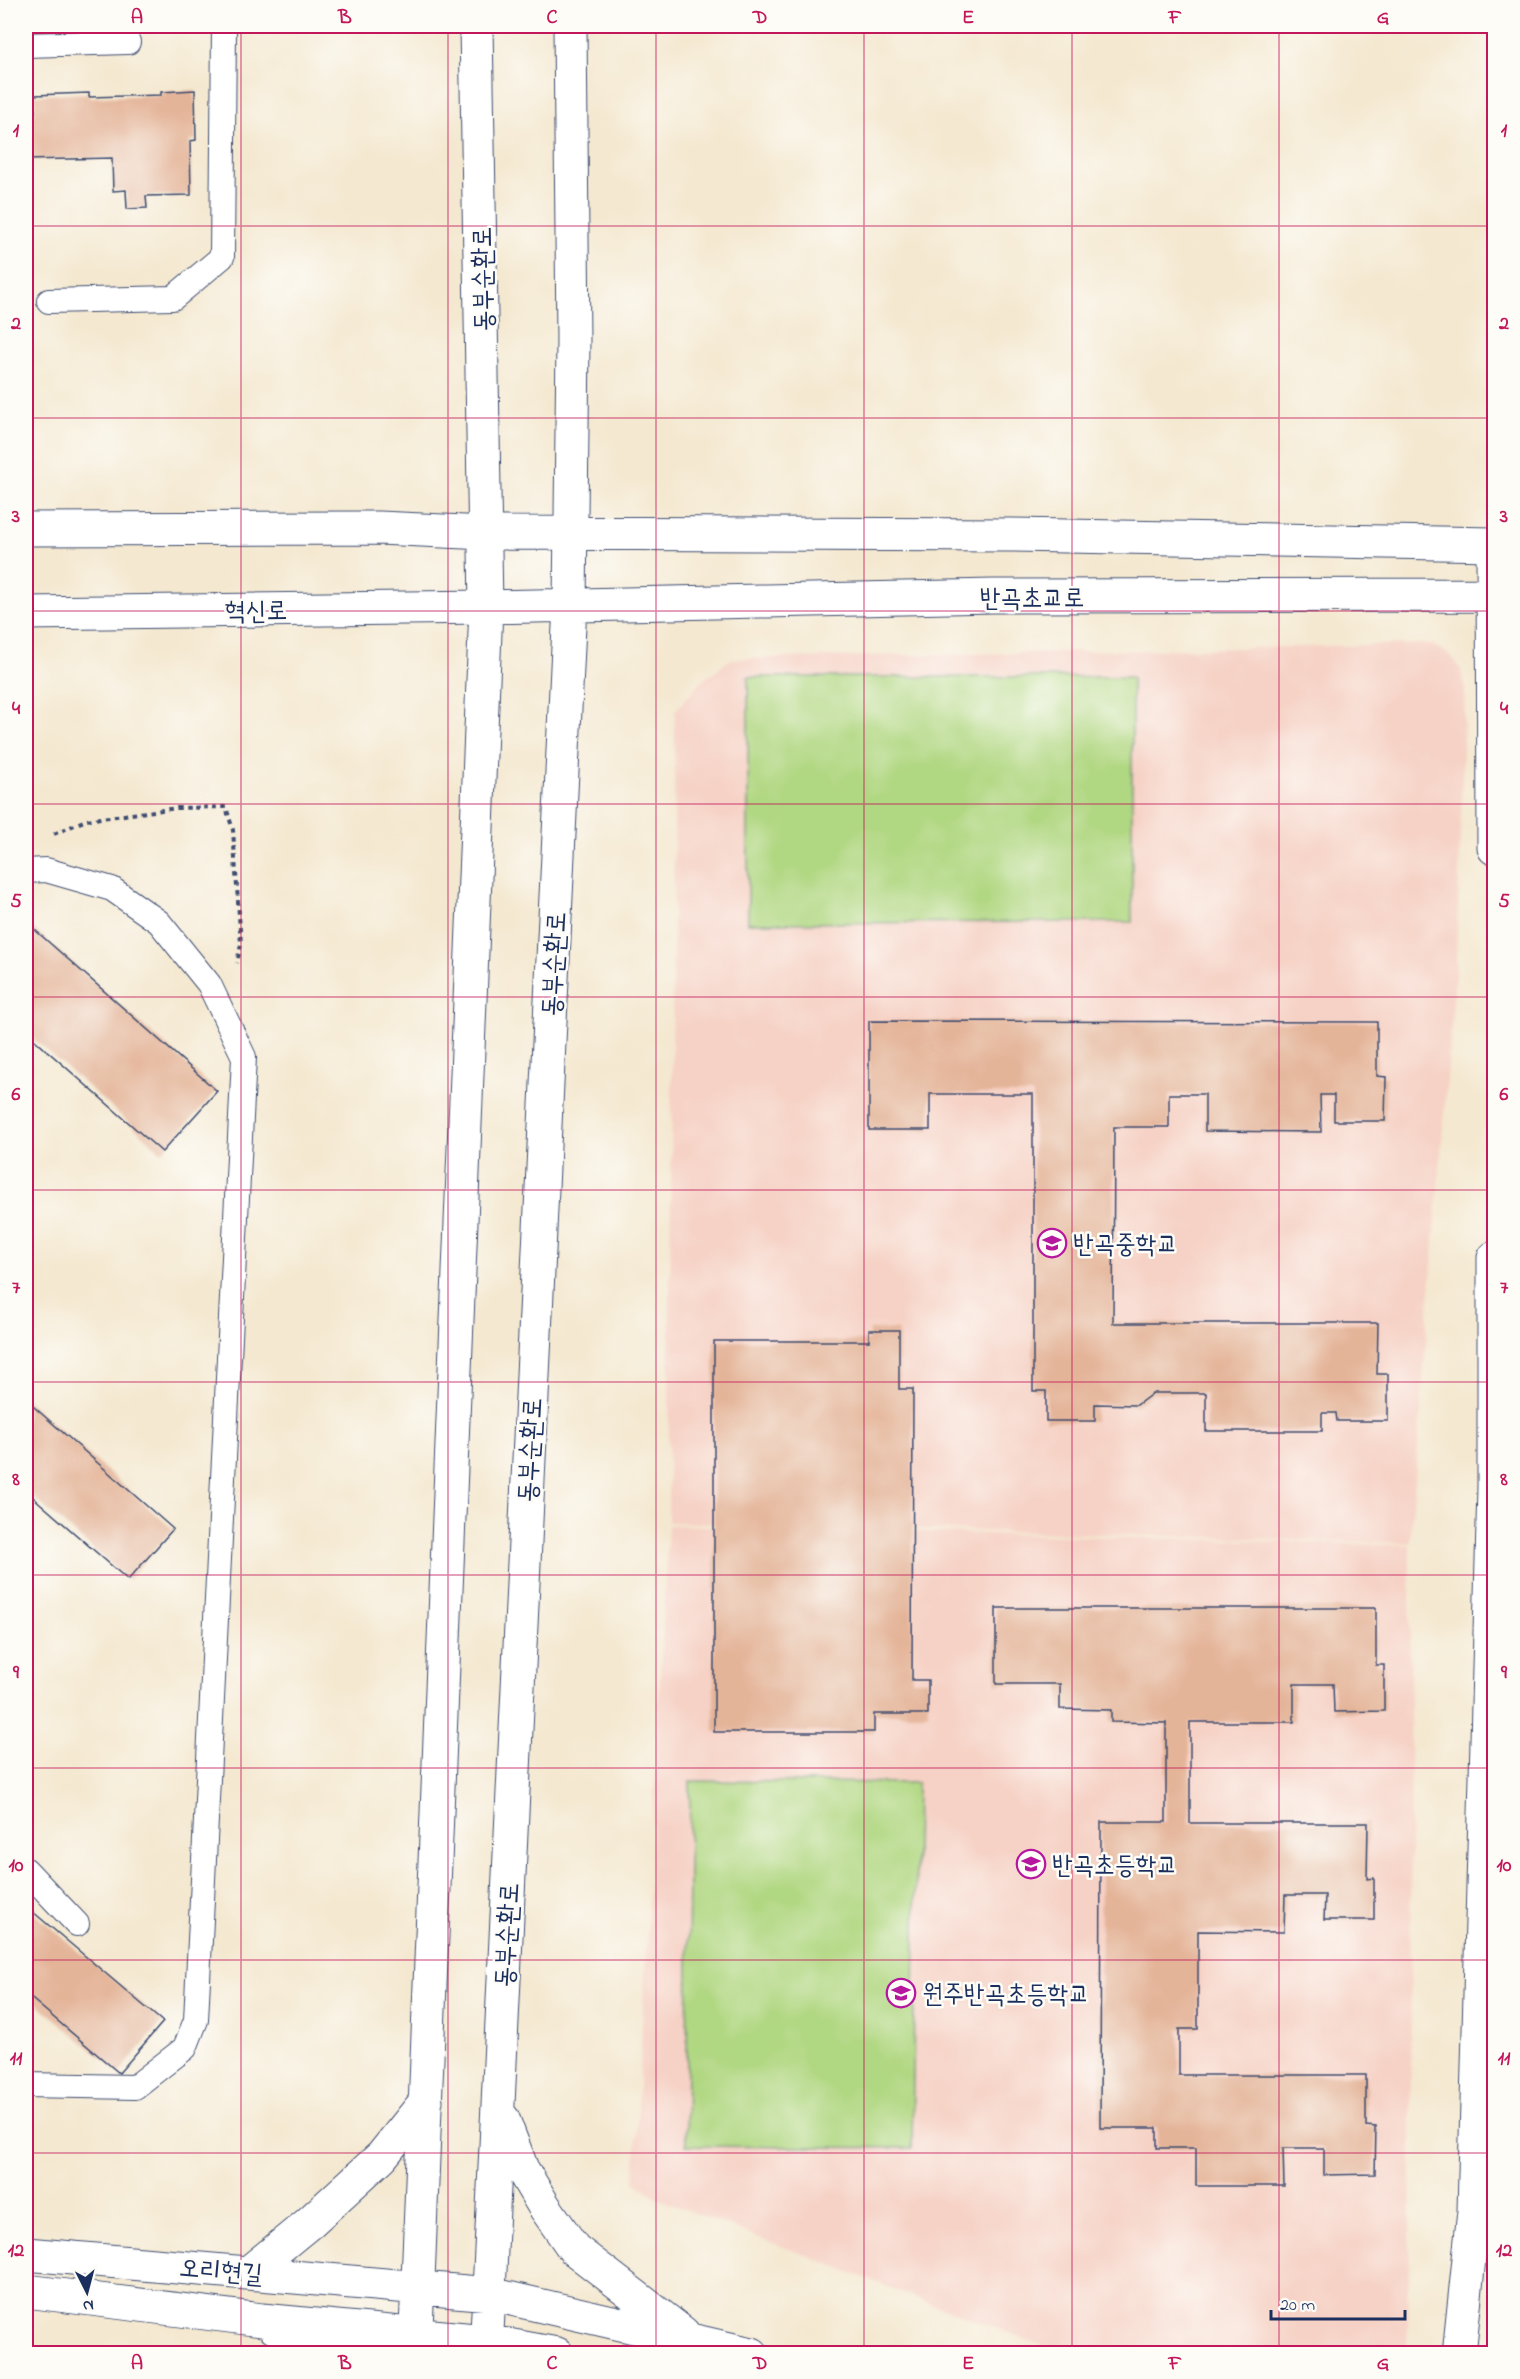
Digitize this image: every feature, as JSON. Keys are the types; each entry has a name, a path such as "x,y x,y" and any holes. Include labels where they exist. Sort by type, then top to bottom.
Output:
{"street":[{"name":"동부순환로","path":"476,26 486,607"},
{"path":"570,26 572,533"},
{"path":"26,529 379,528 486,533 1002,535 1494,544 1494,848"},
{"name":"동부순환로","path":"486,2348 572,533"},
{"name":"반곡초교로","path":"486,607 994,596 1494,595"},
{"path":"415,2344 486,607"},
{"name":"혁신로","path":"26,613 486,607"},
{"path":"1459,2354 1474,2199 1494,1488 1494,1258"},
{"path":"248,2273 309,2223 382,2156 426,2101"},
{"path":"497,2105 522,2169 574,2249 690,2338"},
{"name":"오리현길","path":"26,2254 490,2294"},
{"name":"오리현길","path":"26,2291 262,2320 415,2344 486,2348"},
{"path":"490,2294 752,2354"},
{"path":"262,2320 295,2340 326,2354"},
{"path":"486,2348 557,2354"}],"lane":[{"path":"49,301 173,298 222,257 224,26"},
{"path":"38,39 128,42"},
{"path":"26,871 46,870 112,889 159,922 209,984 244,1057 196,2020 185,2048 135,2087 26,2085"},
{"path":"26,1870 77,1924"}],"path":[{"path":"44,839 86,820 177,808 226,807 233,830 241,944 238,962 209,984"}],"shaded area":[{"name":"반곡중학교","path":"1429,644 1451,656 1460,668 1465,688 1456,964 1410,1543 668,1522 675,711 702,681 731,659"},
{"name":"반곡초등학교","path":"668,1525 1410,1545 1411,2203 1407,2353 1061,2353 661,2200 634,2182"}],"green space":[{"path":"748,677 1132,677 1132,922 748,923"},
{"path":"690,1781 917,1783 912,2148 686,2146"}],"building":[{"path":"195,90 196,140 190,141 191,195 146,196 147,208 127,209 126,190 113,191 112,158 26,160 26,113 35,113 34,95 89,93 89,97 161,95 161,92"},
{"path":"26,922 217,1091 162,1152 29,1035 26,1040"},
{"path":"869,1021 1377,1022 1377,1076 1386,1077 1385,1121 1334,1121 1334,1095 1320,1095 1321,1132 1205,1131 1205,1094 1169,1094 1169,1127 1114,1127 1113,1323 1378,1323 1377,1374 1388,1374 1388,1421 1337,1421 1336,1413 1322,1413 1322,1431 1206,1431 1206,1393 1153,1393 1137,1405 1095,1404 1095,1421 1046,1421 1046,1391 1033,1391 1033,1094 930,1094 930,1130 869,1130"},
{"path":"869,1330 899,1330 899,1389 913,1389 912,1680 928,1680 928,1714 874,1714 874,1732 714,1732 714,1341 869,1341"},
{"path":"26,1400 173,1529 128,1580 26,1491"},
{"path":"996,1608 1376,1608 1376,1665 1384,1665 1384,1711 1334,1712 1333,1684 1294,1684 1294,1722 1190,1722 1190,1823 1368,1823 1367,1879 1374,1878 1374,1920 1324,1920 1325,1895 1285,1895 1284,1932 1198,1931 1198,2029 1179,2029 1179,2075 1366,2075 1366,2126 1376,2127 1375,2174 1324,2175 1324,2148 1283,2148 1284,2186 1196,2186 1196,2148 1157,2148 1157,2128 1100,2128 1101,1822 1166,1822 1166,1723 1111,1722 1111,1710 1060,1709 1060,1684 996,1684"},
{"path":"26,1906 163,2022 119,2073 26,1994"}],"place":[{"name":"반곡중학교","path":"1052,1243"},
{"name":"반곡초등학교","path":"1031,1864"},
{"name":"원주반곡초등학교","path":"901,1993"}]}
